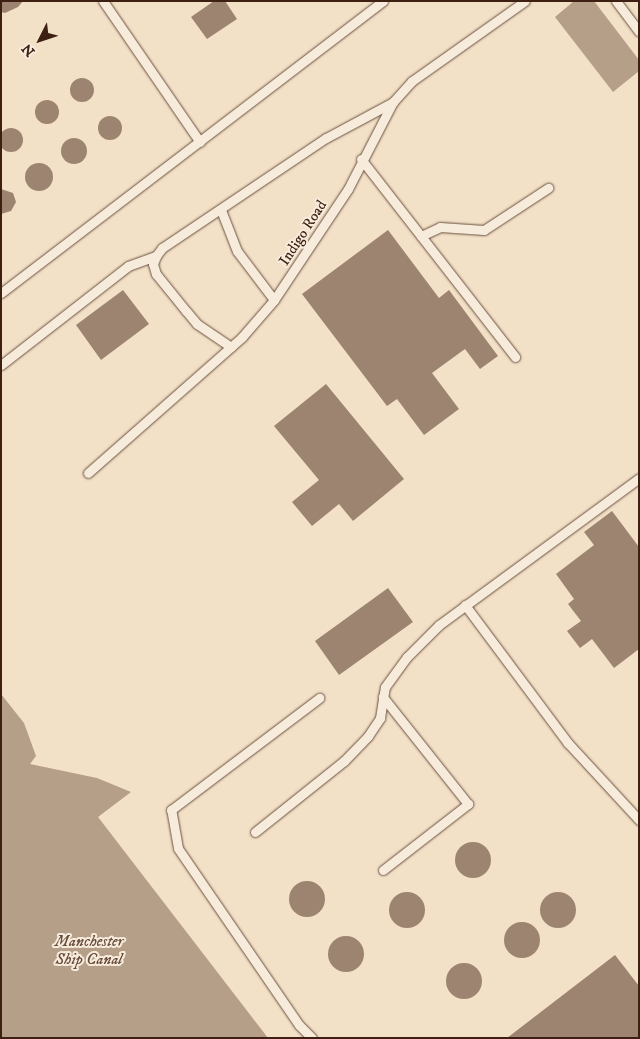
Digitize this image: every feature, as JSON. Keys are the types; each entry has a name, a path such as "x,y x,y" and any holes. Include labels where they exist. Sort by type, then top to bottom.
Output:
{"lane":[{"path":"103,1 200,142"},
{"path":"1,293 383,1"},
{"name":"Indigo Road","path":"88,473 232,347 274,300 348,189 361,159 393,102 412,81 524,1"},
{"path":"616,1 639,31"},
{"path":"232,347 211,335 186,312 156,274 153,264 156,256 162,248 326,138 393,102"},
{"path":"361,159 515,357"},
{"path":"421,236 440,227 484,230 548,188"},
{"path":"221,210 237,251 274,300"},
{"path":"1,365 128,266 156,256"},
{"path":"255,832 344,761 368,736 380,718 385,687 407,657 465,605 639,478"},
{"path":"465,605 568,743 639,820"},
{"path":"383,697 468,804 383,870"},
{"path":"312,1038 299,1025 178,848 171,810 319,698"}],"water":[{"path":"574,1 594,1 639,60 639,71 613,92 555,17"},
{"name":"Manchester Ship Canal","path":"1,694 24,723 36,756 30,764 97,778 131,792 98,817 268,1038 1,1038"}],"building":[{"path":"1,1 23,1 18,7 5,13 1,12"},
{"path":"214,1 225,1 237,19 207,39 191,17"},
{"path":"82,78 87,79 93,85 93,95 87,101 82,102 77,101 71,95 70,90 71,85 77,79"},
{"path":"47,100 52,101 58,107 58,117 52,123 47,124 42,123 36,117 35,112 36,107 42,101"},
{"path":"110,116 115,117 121,123 121,133 115,139 110,140 105,139 99,133 98,128 99,123 105,117"},
{"path":"11,128 19,132 23,140 19,148 11,152 3,148 -1,140 3,132"},
{"path":"74,138 83,142 87,151 83,160 74,164 65,160 61,151 65,142"},
{"path":"39,163 49,167 53,177 49,187 39,191 29,187 25,177 29,167"},
{"path":"1,189 13,193 16,202 11,211 1,214"},
{"path":"388,230 439,298 449,290 498,356 480,369 465,349 432,373 459,409 424,435 397,399 387,406 302,294"},
{"path":"123,290 149,324 101,360 76,325"},
{"path":"326,384 404,479 353,521 339,504 312,526 292,502 319,480 274,426"},
{"path":"612,511 639,547 639,649 614,668 592,639 580,648 567,631 581,621 568,604 574,599 556,574 594,545 584,532"},
{"path":"388,588 413,622 339,675 315,641"},
{"path":"473,842 480,843 486,847 490,853 490,867 486,873 480,877 473,878 466,877 460,873 456,867 455,860 456,853 460,847 466,843"},
{"path":"307,881 314,882 320,886 324,892 324,906 320,912 314,916 307,917 300,916 294,912 290,906 289,899 290,892 294,886 300,882"},
{"path":"407,892 414,893 420,897 424,903 424,917 420,923 414,927 407,928 400,927 394,923 390,917 389,910 390,903 394,897 400,893"},
{"path":"558,892 565,893 571,897 575,903 575,917 571,923 565,927 558,928 551,927 545,923 541,917 540,910 541,903 545,897 551,893"},
{"path":"522,922 529,923 535,927 539,933 539,947 535,953 529,957 522,958 515,957 509,953 505,947 504,940 505,933 509,927 515,923"},
{"path":"346,936 353,937 359,941 363,947 363,961 359,967 353,971 346,972 339,971 333,967 329,961 328,954 329,947 333,941 339,937"},
{"path":"615,955 639,986 639,1038 507,1038"},
{"path":"464,963 471,964 477,968 481,974 481,988 477,994 471,998 464,999 457,998 451,994 447,988 446,981 447,974 451,968 457,964"}]}
